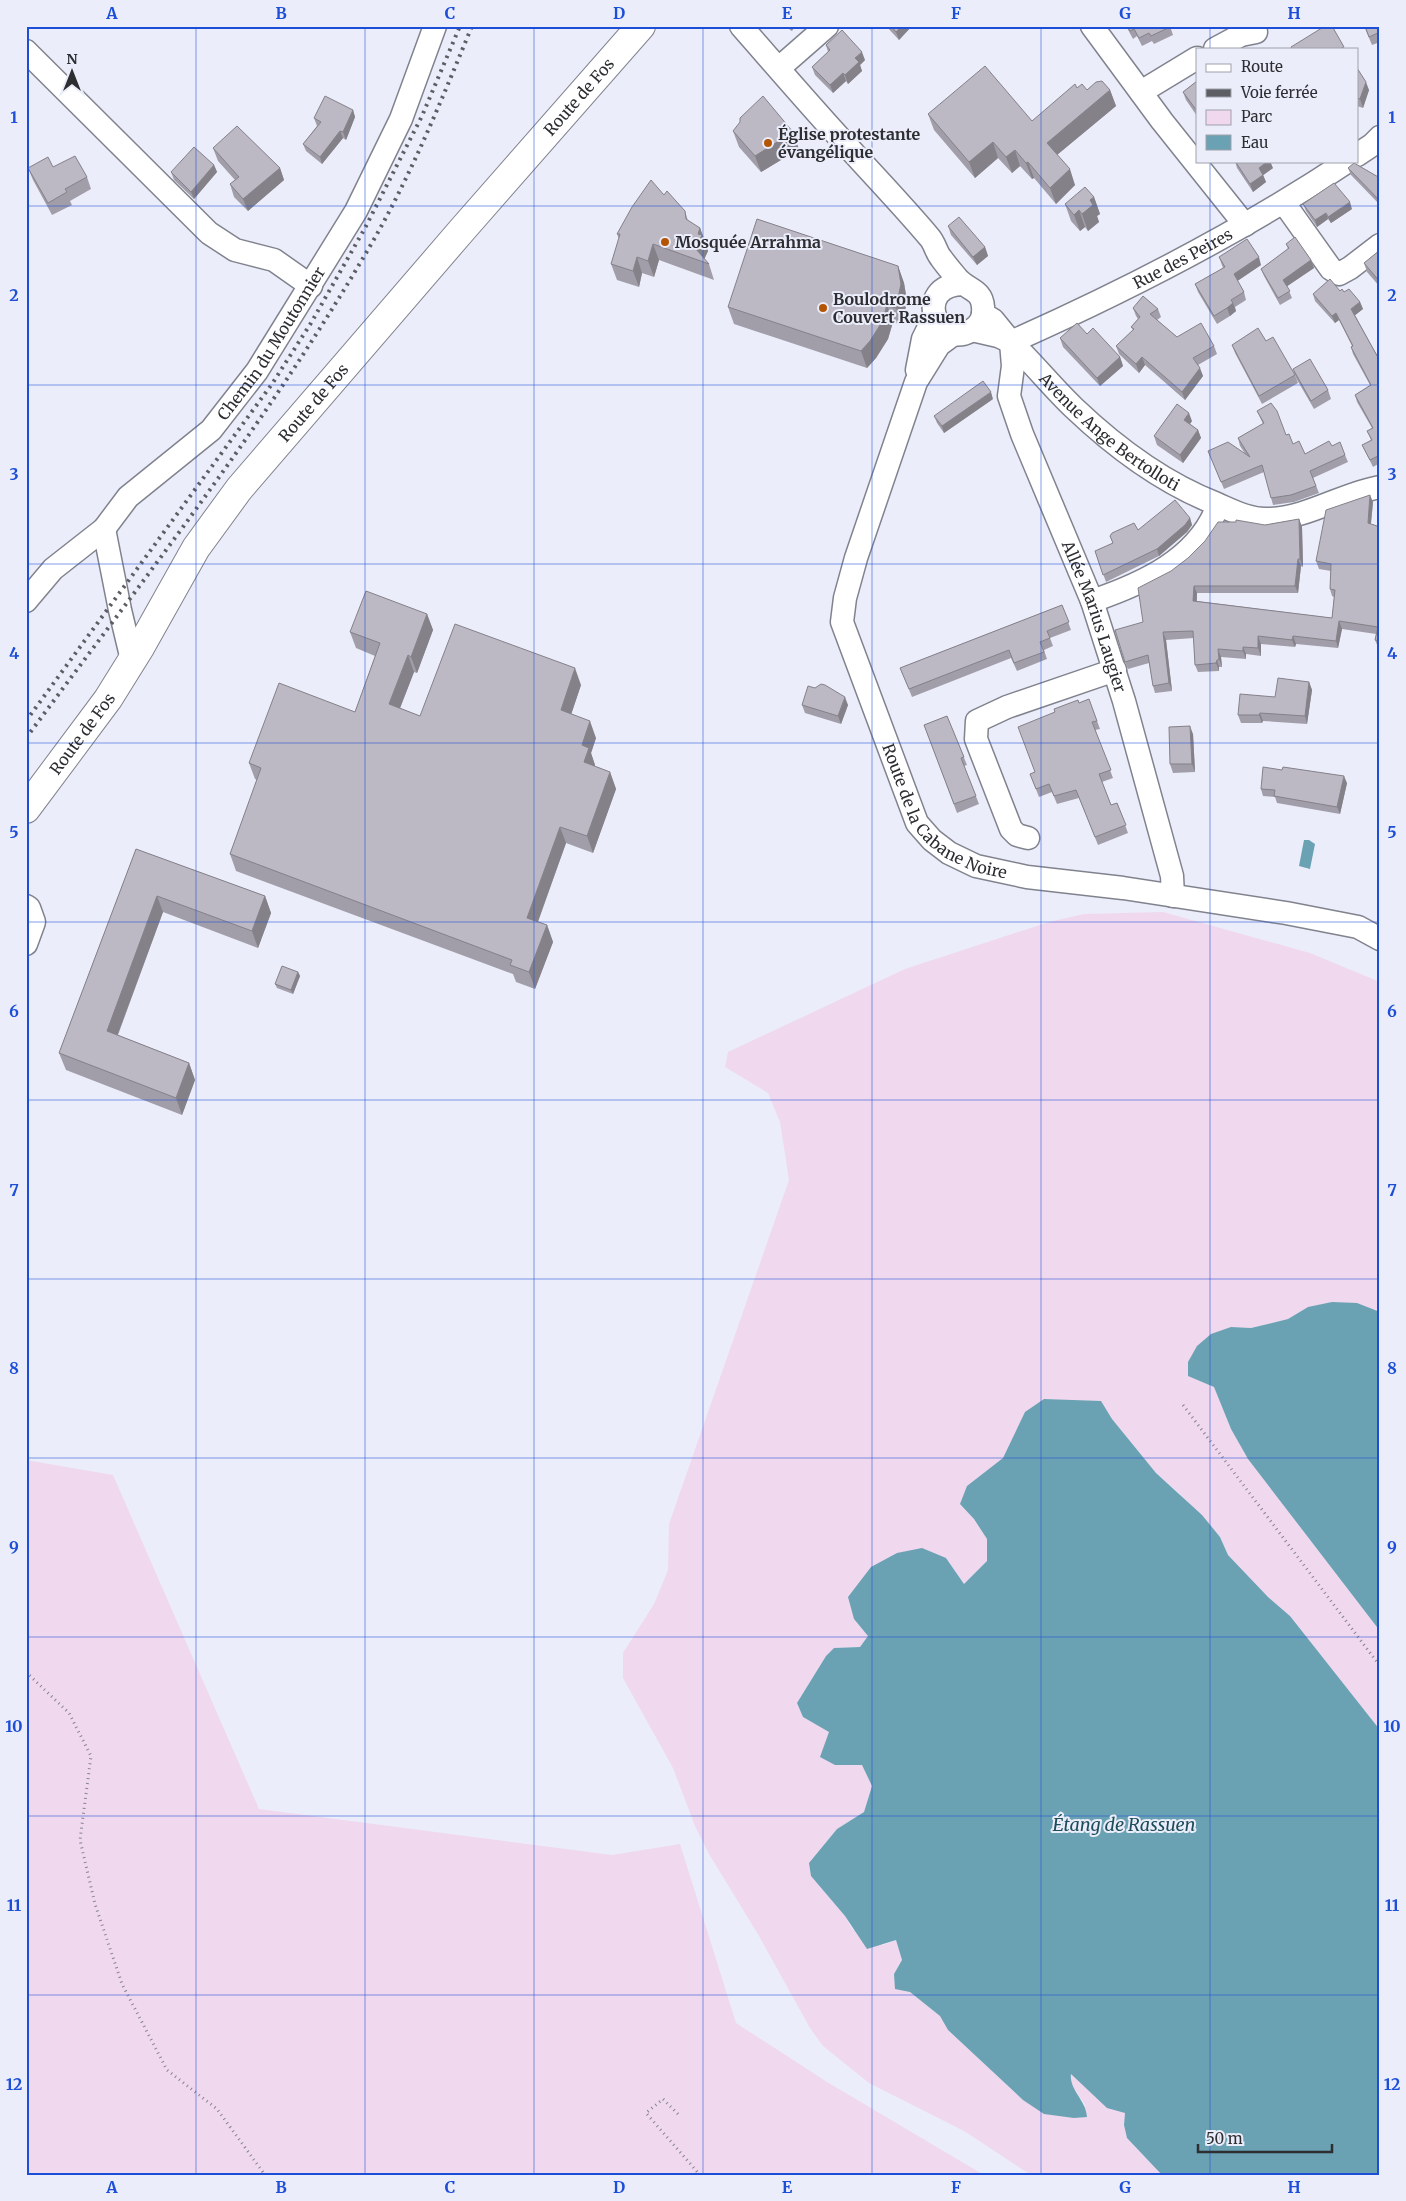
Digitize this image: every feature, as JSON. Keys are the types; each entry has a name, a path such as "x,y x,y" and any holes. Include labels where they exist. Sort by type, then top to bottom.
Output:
{"main road":[{"name":"Route de Fos","path":"26,809 108,700 196,548 239,489 641,26"}],"street":[{"name":"Chemin du Moutonnier","path":"26,601 53,569 104,529 128,497 212,430 257,371 356,212 401,119 435,26"},
{"path":"741,26 904,207 935,244 940,257 962,284 978,293 983,301 970,326"},
{"path":"779,68 827,26"},
{"path":"1092,26 1245,225"},
{"path":"1217,48 1241,35 1256,32"},
{"path":"26,51 209,233 235,250 274,260 311,286"},
{"path":"1141,92 1196,59"},
{"path":"1358,154 1380,137"},
{"name":"Rue des Peires","path":"1011,342 1189,256 1284,203 1346,162"},
{"path":"1284,203 1331,269 1339,274 1380,245"},
{"path":"940,257 938,294 934,303 934,317 942,329 970,326 1011,342"},
{"path":"938,294 948,286 962,284"},
{"name":"Route de la Cabane Noire","path":"916,382 918,357 923,339 934,317"},
{"name":"Route de la Cabane Noire","path":"970,326 939,345 916,382 856,558 845,598 842,622 918,823 932,840 949,853 976,866 1027,876 1286,913 1358,926 1380,938"},
{"name":"Avenue Ange Bertolloti","path":"1011,342 1074,408 1121,450 1194,496 1242,515 1266,519 1296,516 1361,490 1380,487"},
{"name":"Allée Marius Laugier","path":"1011,342 1013,366 1009,396 1022,434 1092,601 1114,670 1172,876 1173,896"},
{"path":"1092,601 1124,589 1175,563 1208,528 1218,505"},
{"path":"104,529 132,660"},
{"path":"1028,838 1017,835 1011,829 976,738 977,721 1007,706 1114,670"},
{"path":"26,906 29,908 34,922 26,944"}],"path":[{"path":"1183,1405 1380,1666"},
{"path":"26,1672 69,1713 90,1756 80,1840 95,1904 122,1984 167,2070 217,2109 265,2175"},
{"path":"678,2114 663,2099 646,2113 700,2175"}],"green space":[{"path":"1163,912 1310,953 1380,982 1380,1312 1308,1307 1288,1319 1251,1328 1231,1327 1188,1375 1214,1387 1231,1429 1248,1459 1380,1631 1380,1730 1290,1616 1268,1597 1228,1555 1220,1537 1180,1494 1156,1473 1112,1419 1101,1402 1044,1399 1014,1436 1003,1458 987,1472 960,1504 974,1519 987,1539 987,1561 964,1584 946,1558 854,1619 868,1636 860,1647 834,1648 826,1656 797,1703 803,1717 830,1732 827,1743 835,1765 862,1765 872,1786 864,1812 837,1829 809,1863 811,1876 845,1916 852,1929 883,1945 896,1940 902,1960 894,1974 910,1992 940,2016 948,2030 1023,2100 1086,2106 1071,2084 1071,2073 1125,2113 1124,2125 1127,2138 1162,2175 1031,2175 964,2131 869,2083 823,2046 810,2028 759,1936 709,1854 695,1826 673,1768 623,1678 623,1653 654,1604 668,1570 669,1524 789,1180 780,1122 768,1093 725,1067 728,1052 905,969 1049,922 1084,914"},
{"path":"26,1460 113,1475 259,1809 612,1855 680,1844 736,2023 827,2082 984,2175 26,2175"}],"water":[{"path":"1304,840 1309,840 1315,844 1310,869 1299,866"},
{"path":"1332,1302 1357,1303 1380,1312 1380,1631 1248,1459 1231,1429 1214,1387 1188,1376 1188,1362 1197,1346 1211,1334 1231,1327 1251,1328 1288,1319 1308,1307"},
{"name":"Étang de Rassuen","path":"1044,1399 1101,1401 1112,1419 1156,1473 1202,1515 1220,1537 1228,1555 1268,1597 1290,1616 1380,1730 1380,2175 1162,2175 1127,2138 1124,2125 1125,2113 1107,2108 1071,2074 1071,2080 1084,2105 1087,2117 1074,2118 1044,2114 1023,2100 948,2030 940,2016 910,1992 895,1989 894,1974 902,1960 896,1940 867,1949 845,1916 811,1876 809,1863 837,1829 864,1812 872,1786 862,1765 835,1765 820,1757 829,1732 803,1717 797,1703 826,1656 834,1648 860,1647 868,1636 854,1619 848,1597 871,1567 897,1553 922,1548 946,1558 964,1584 987,1561 987,1539 974,1519 960,1504 967,1486 1003,1458 1025,1412"}],"building":[{"path":"891,26 902,26 896,32"},
{"path":"1127,26 1170,27 1151,36 1149,33 1139,38 1134,29 1130,31"},
{"path":"1325,26 1332,26 1344,47 1292,48"},
{"path":"1365,26 1380,26 1380,32 1369,37"},
{"path":"842,30 862,52 855,58 859,62 830,85 812,67 830,50 826,45"},
{"path":"985,66 1032,121 1075,84 1077,88 1082,84 1087,90 1096,82 1102,81 1110,90 1047,143 1070,169 1050,188 1015,150 1006,157 993,142 969,162 928,114"},
{"path":"1358,70 1366,82 1360,99 1358,98"},
{"path":"1196,82 1196,110 1183,92"},
{"path":"325,96 353,110 343,132 340,131 320,157 303,144 321,122 314,118"},
{"path":"763,96 793,132 755,156 733,131 740,122 740,118"},
{"path":"237,126 280,168 243,199 230,184 239,177 213,148"},
{"path":"194,147 214,165 191,192 171,172"},
{"path":"75,156 87,177 65,189 67,192 48,203 28,168 48,157 53,167"},
{"path":"1236,162 1267,162 1259,168 1263,175 1250,184"},
{"path":"1354,163 1380,178 1380,201 1348,168"},
{"name":"Mosquée Arrahma","path":"651,180 664,195 667,191 685,211 686,219 700,228 698,234 702,235 696,249 709,264 653,244 648,261 637,257 633,271 611,264 620,234 617,234 632,207"},
{"path":"1334,183 1350,202 1328,217 1326,213 1315,220 1303,204"},
{"path":"1085,187 1094,197 1090,200 1093,205 1082,214 1079,210 1074,215 1065,204"},
{"path":"959,217 985,247 973,257 948,226"},
{"name":"Boulodrome Couvert Rassuen","path":"757,219 898,266 901,284 896,308 887,305 882,322 861,351 728,307"},
{"path":"1295,237 1311,260 1283,280 1290,291 1278,298 1261,269 1289,248 1286,244"},
{"path":"1247,239 1259,257 1234,274 1244,292 1231,300 1233,303 1227,308 1214,316 1195,284 1225,267 1219,257"},
{"path":"1380,250 1380,282 1364,263"},
{"path":"1330,279 1340,291 1342,289 1344,292 1349,289 1360,302 1351,309 1380,361 1380,455 1370,460 1362,445 1372,440 1367,431 1373,428 1355,395 1371,385 1336,313 1332,316 1313,294"},
{"path":"1143,296 1158,309 1150,314 1177,337 1201,323 1214,346 1193,358 1200,368 1182,392 1142,357 1136,364 1116,346 1134,329 1131,327 1140,317 1133,308"},
{"path":"1077,323 1087,334 1093,328 1120,357 1097,378 1060,338"},
{"path":"1258,328 1266,341 1273,337 1295,375 1259,396 1232,345"},
{"path":"1310,359 1328,390 1311,401 1293,369"},
{"path":"983,381 991,392 942,426 934,416"},
{"path":"1271,403 1277,411 1286,435 1289,434 1293,444 1299,441 1305,454 1329,441 1332,446 1340,442 1345,455 1310,471 1316,486 1291,495 1271,498 1262,465 1221,482 1208,451 1228,442 1250,457 1238,438 1264,423 1257,411"},
{"path":"1177,404 1189,413 1184,420 1198,430 1180,455 1154,436"},
{"path":"1370,495 1368,523 1380,527 1380,579 1378,585 1380,585 1380,641 1375,640 1378,627 1339,621 1336,641 1293,636 1292,640 1258,636 1258,648 1243,647 1243,651 1218,649 1219,659 1216,663 1195,665 1193,631 1163,632 1169,683 1153,686 1148,655 1125,662 1115,630 1143,622 1138,588 1171,571 1188,558 1205,541 1218,522 1236,522 1236,520 1265,525 1299,519 1300,559 1298,559 1295,586 1194,586 1193,601 1332,618 1335,590 1330,589 1331,564 1316,561 1326,510"},
{"path":"1175,500 1190,518 1185,525 1157,549 1103,575 1095,551 1113,543 1110,536 1112,533 1134,523 1138,530"},
{"path":"366,591 427,614 411,657 408,655 389,704 420,716 455,624 575,668 561,710 590,721 582,745 589,748 584,762 610,772 587,836 560,827 527,918 547,925 529,972 510,965 512,960 230,854 261,768 249,763 279,683 355,712 380,643 350,632"},
{"path":"1062,605 1069,622 1047,631 1050,638 1040,642 1044,652 1014,663 1009,650 909,689 900,668"},
{"path":"1278,678 1309,682 1305,716 1260,713 1259,715 1238,715 1240,694 1275,697"},
{"path":"821,684 845,697 838,716 802,705 808,686 815,688"},
{"path":"1089,699 1097,721 1092,722 1111,770 1099,774 1111,805 1117,803 1126,825 1095,837 1076,790 1054,796 1049,784 1036,789 1030,774 1035,772 1018,727 1055,712 1054,709 1078,700 1079,703"},
{"path":"947,716 964,757 961,758 976,796 954,804 924,725"},
{"path":"1190,726 1192,764 1170,764 1169,727"},
{"path":"1263,767 1282,770 1283,767 1344,776 1337,807 1274,796 1275,790 1261,789"},
{"path":"136,849 265,896 252,931 157,896 107,1031 189,1063 176,1098 59,1053"},
{"path":"282,966 298,972 291,990 275,984"}],"railway":[{"path":"26,721 272,384 311,323 365,228 422,116 460,26"},
{"path":"26,738 207,494 293,370 334,306 373,241 401,189 438,108 472,26"}],"place":[{"name":"Église protestante évangélique","path":"768,143"},
{"name":"Mosquée Arrahma","path":"665,242"},
{"name":"Boulodrome Couvert Rassuen","path":"823,308"}]}
